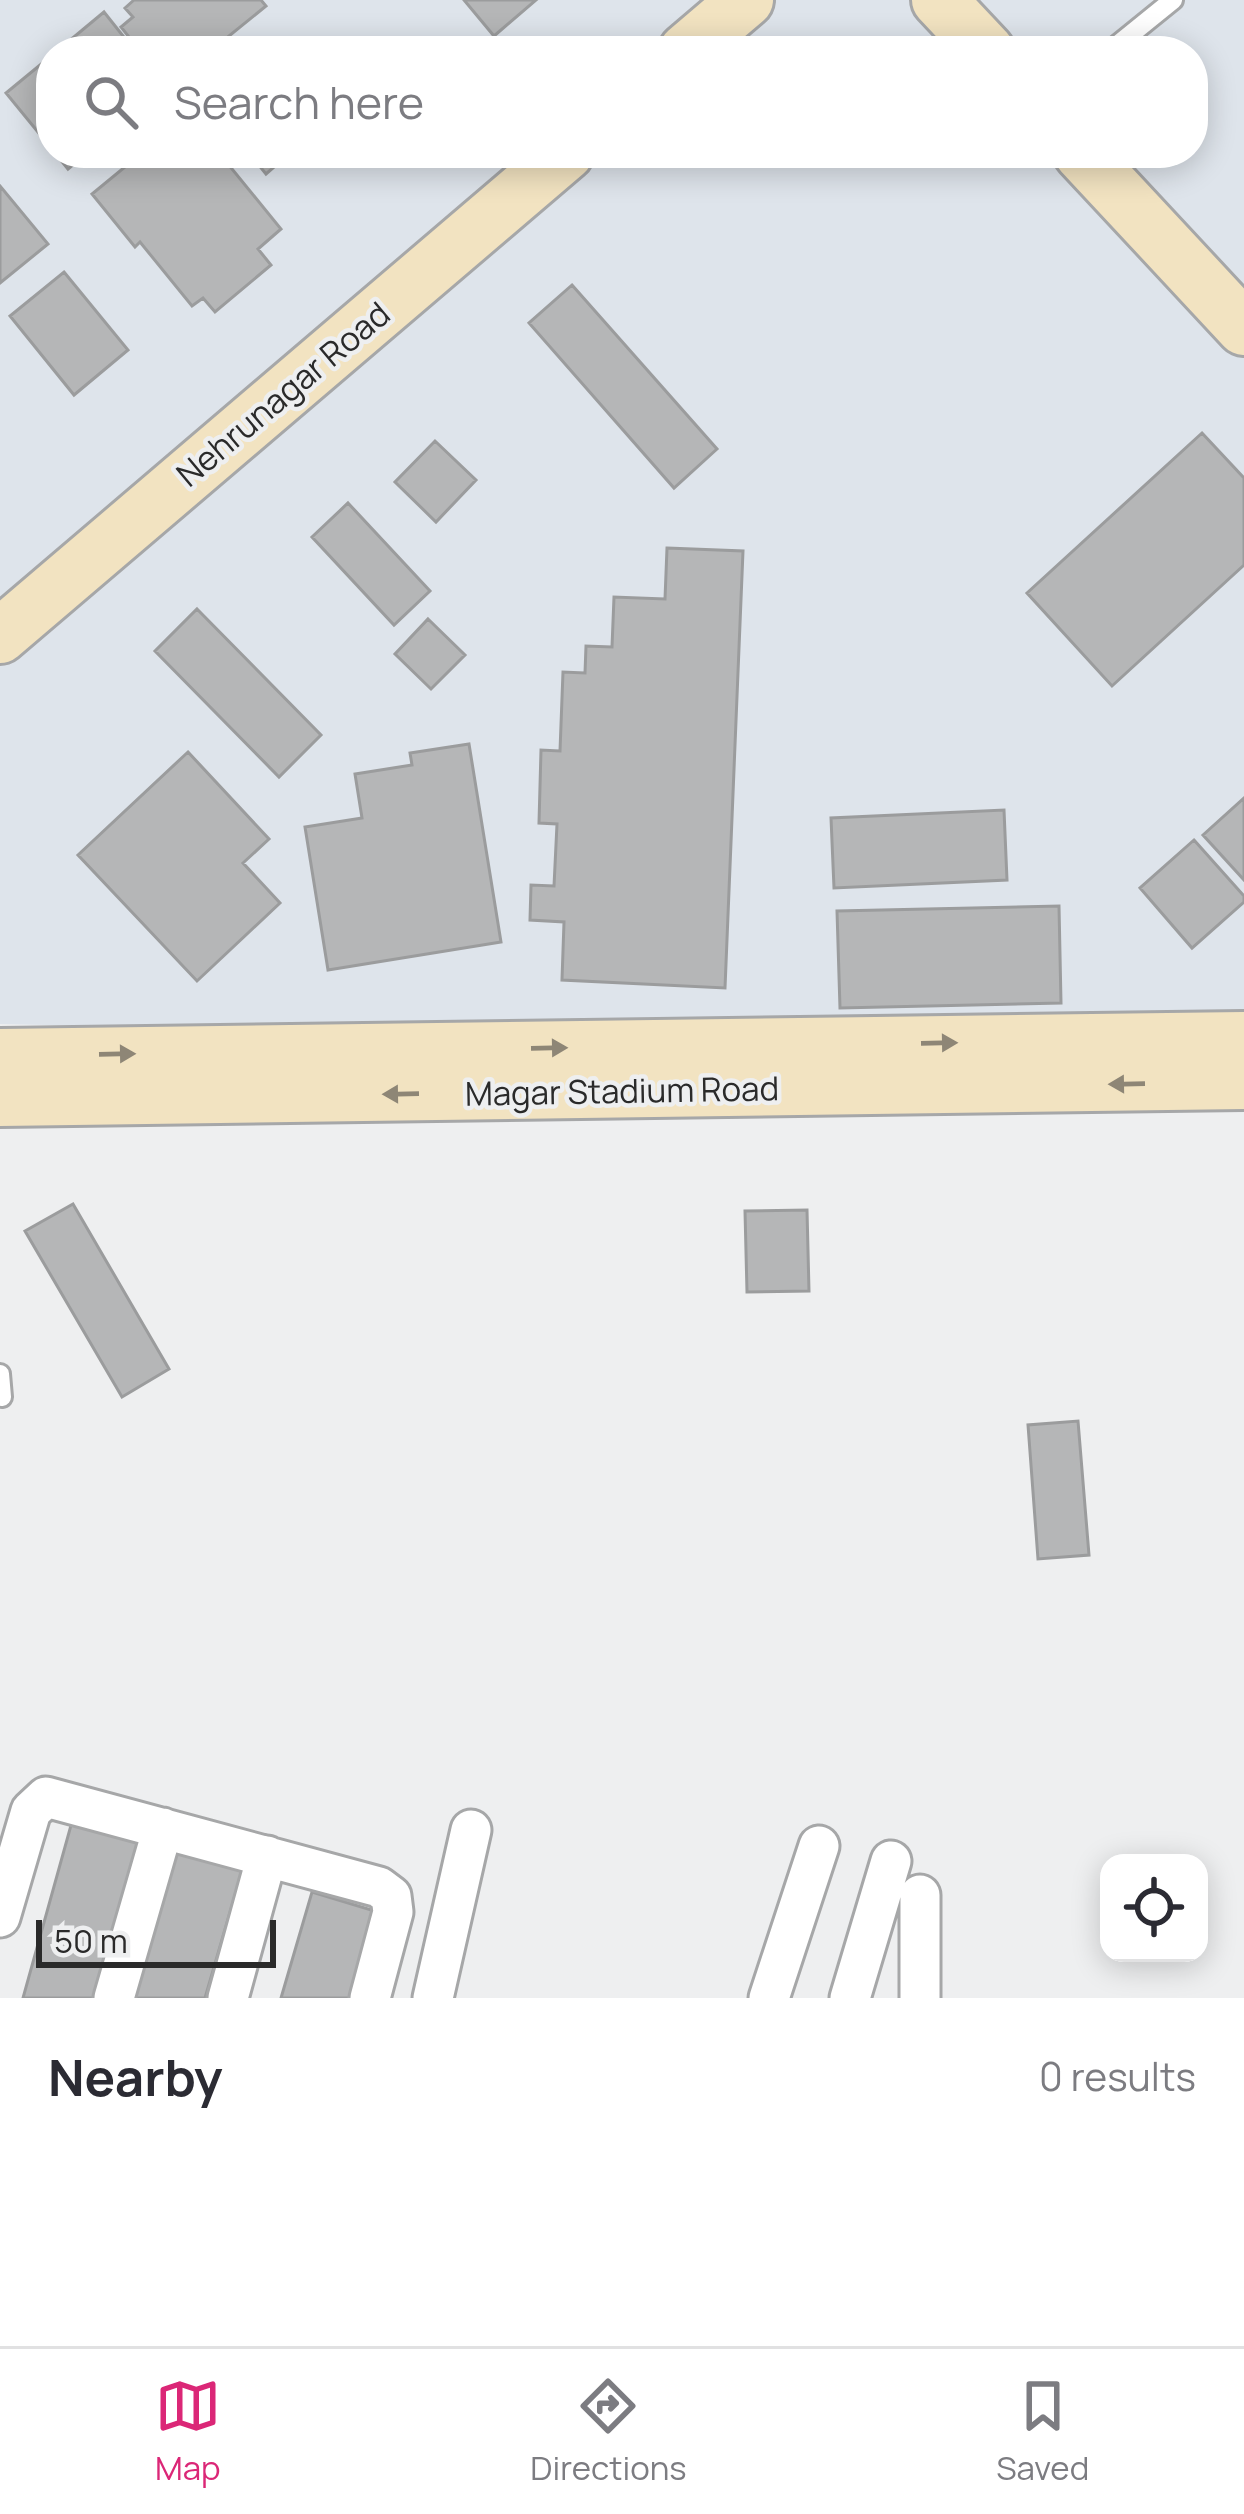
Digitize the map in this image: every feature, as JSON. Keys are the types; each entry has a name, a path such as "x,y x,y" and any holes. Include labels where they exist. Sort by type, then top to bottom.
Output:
{"street":[{"path":"704,36 746,0"},
{"path":"939,0 972,36"},
{"name":"Nehrunagar Road","path":"0,636 548,168"},
{"path":"1095,168 1244,328"},
{"name":"Magar Stadium Road","path":"0,1056 1244,1039"},
{"name":"Magar Stadium Road","path":"0,1099 1244,1082"},
{"path":"0,1916 31,1811 46,1797 379,1887 391,1896 393,1912 370,1998"},
{"path":"114,1998 164,1828"},
{"path":"433,1998 471,1830"},
{"path":"769,1998 819,1846"},
{"path":"228,1998 267,1856"},
{"path":"850,1998 891,1861"},
{"path":"920,1895 920,1998"}],"lane":[{"path":"1129,36 1173,0"},
{"path":"0,1374 2,1397"}],"shaded area":[{"path":"0,0 1244,0 1244,1042 1152,1049 0,1024"}],"building":[{"path":"134,0 261,0 266,6 229,36 128,36 121,27 133,17 125,8"},
{"path":"464,0 536,0 494,36"},
{"path":"104,12 123,36 75,36"},
{"path":"36,68 36,130 6,93"},
{"path":"124,168 231,168 281,229 258,249 271,265 215,312 203,298 192,306 140,242 135,247 92,194"},
{"path":"0,186 48,244 0,283"},
{"path":"64,272 128,350 74,395 10,316"},
{"path":"572,285 717,449 674,488 529,323"},
{"path":"1202,433 1244,478 1244,565 1112,686 1027,593"},
{"path":"435,441 476,480 436,522 395,482"},
{"path":"348,503 430,591 394,625 312,537"},
{"path":"667,548 743,551 725,988 562,980 564,922 530,920 531,885 554,886 557,824 539,823 541,750 560,751 563,672 585,673 586,646 612,647 614,597 665,599"},
{"path":"197,609 321,735 279,777 155,651"},
{"path":"428,619 465,655 431,689 395,654"},
{"path":"469,744 501,942 328,970 305,827 362,818 355,774 412,765 410,753"},
{"path":"188,752 269,839 243,863 280,903 197,981 78,855"},
{"path":"1244,798 1244,880 1203,835"},
{"path":"1004,810 1007,880 834,888 831,818"},
{"path":"1194,840 1244,896 1244,902 1192,948 1140,888"},
{"path":"1059,906 1061,1003 840,1008 837,911"},
{"path":"73,1204 169,1369 122,1397 25,1231"},
{"path":"807,1210 809,1291 747,1292 745,1211"},
{"path":"1078,1421 1089,1555 1038,1559 1028,1425"},
{"path":"73,1818 140,1837 95,1998 23,1998"},
{"path":"177,1849 243,1868 205,1998 133,1998"},
{"path":"312,1892 378,1912 353,1998 281,1998"}]}
